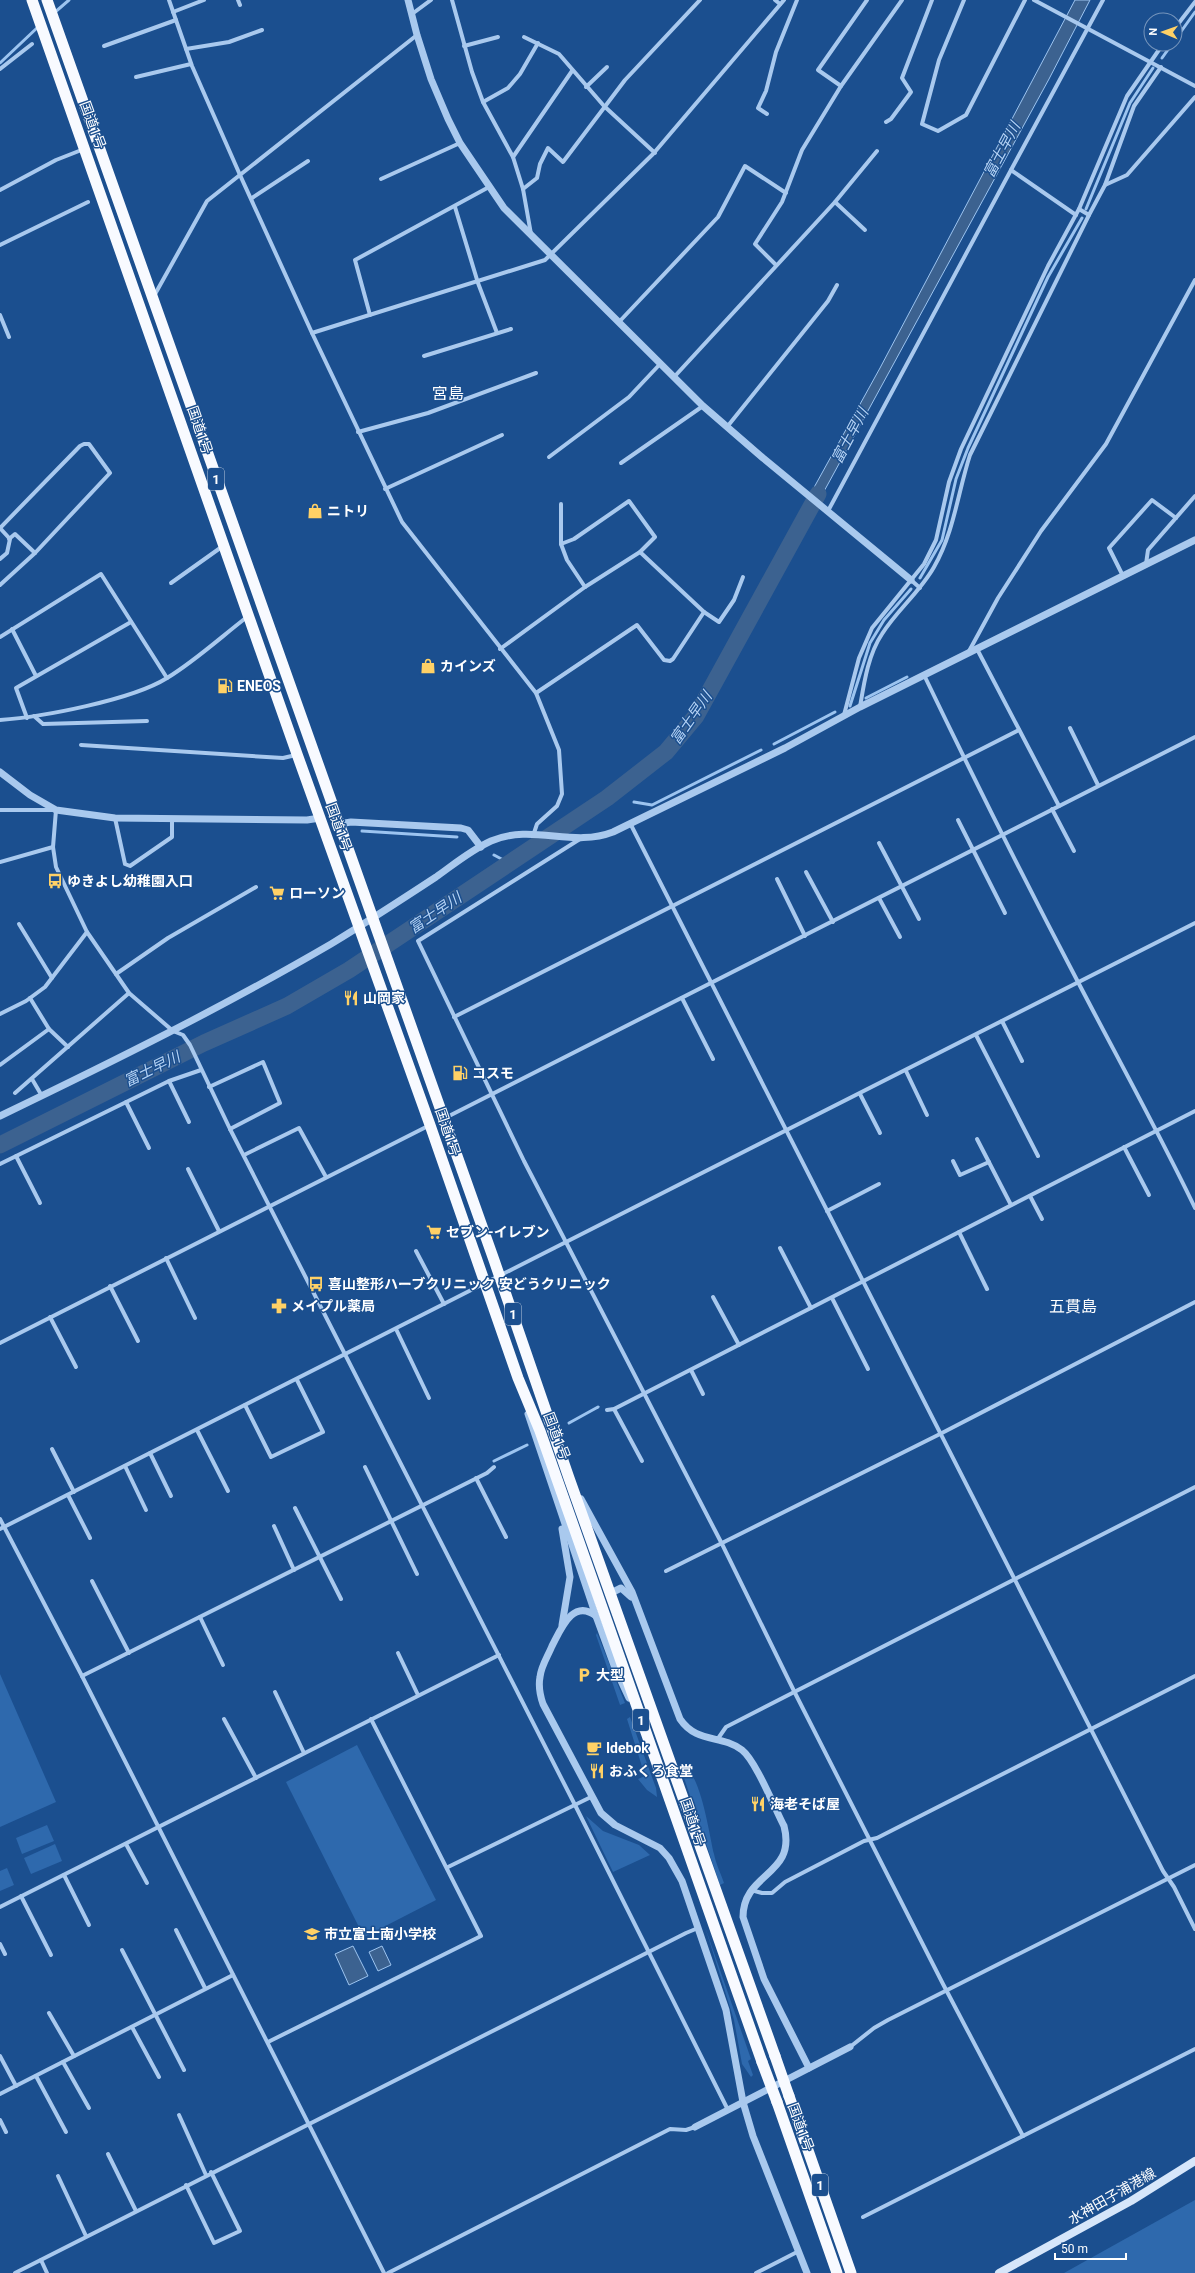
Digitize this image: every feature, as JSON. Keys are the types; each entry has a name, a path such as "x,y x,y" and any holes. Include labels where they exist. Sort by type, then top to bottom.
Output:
{"highway":[{"name":"国道1号","path":"32,0 358,927 430,1125 484,1283 518,1378 540,1431 837,2273"},
{"name":"国道1号","path":"48,4 443,1119 500,1275 569,1478 852,2273"}],"main road":[{"name":"水神田子浦港線","path":"999,2273 1131,2201 1195,2161"}],"street":[{"path":"169,0 191,64 240,175 252,198 358,432 402,522 536,693 559,750 562,794 557,806 541,819 534,830"},
{"path":"173,12 204,0"},
{"path":"238,0 240,5"},
{"path":"408,0 417,35 431,78 460,143 504,208 703,406 801,490 920,588"},
{"path":"412,14 431,0"},
{"path":"453,0 464,46 483,102 513,157 523,189 532,236"},
{"path":"523,189 537,178 540,164 548,148 563,162 625,80 700,0"},
{"path":"775,0 780,4"},
{"path":"312,333 478,283 545,260 552,255 655,153 784,0"},
{"path":"767,114 758,108 766,91 776,52 797,0"},
{"path":"841,86 818,70 867,0"},
{"path":"776,265 755,244 782,202 802,150 841,86 902,0"},
{"path":"886,122 891,119 911,92 902,78 932,0"},
{"path":"964,0 939,60 922,124 938,131 966,115 1025,0"},
{"path":"1034,0 1082,24 1195,86"},
{"path":"827,510 1087,27 1103,0"},
{"path":"1183,18 1195,2"},
{"path":"104,46 176,20"},
{"path":"186,49 230,42 262,30"},
{"path":"152,298 206,201 417,35"},
{"path":"464,46 498,37"},
{"path":"524,37 559,54 572,71 604,106 655,153"},
{"path":"483,102 508,88 520,74 538,43"},
{"path":"0,69 32,44"},
{"path":"844,716 859,658 872,628 924,564 936,540 949,482 961,449 1048,266 1079,209 1121,109 1157,52"},
{"path":"136,77 191,64"},
{"path":"586,87 607,67"},
{"path":"860,707 871,659 881,635 920,588 934,568 952,526 960,486 970,455 1105,185 1134,106 1161,67"},
{"path":"513,157 572,71"},
{"path":"1105,185 1127,175 1195,97"},
{"path":"381,179 460,143"},
{"path":"0,190 56,160 85,149"},
{"path":"674,376 834,202 877,152"},
{"path":"252,198 308,161"},
{"path":"619,322 718,217 745,166 786,193"},
{"path":"1011,170 1076,215"},
{"path":"370,315 355,260 455,207 489,187"},
{"path":"0,245 88,202"},
{"path":"834,202 865,230"},
{"path":"455,207 478,283 497,333"},
{"path":"1079,209 1089,215"},
{"path":"967,655 998,598 1041,531 1106,444 1195,280"},
{"path":"727,427 828,301 837,285"},
{"path":"0,315 9,337"},
{"path":"424,356 511,329"},
{"path":"549,457 629,397 661,363"},
{"path":"358,432 428,413 536,373"},
{"path":"621,463 703,406"},
{"path":"385,489 502,435"},
{"path":"0,585 35,553 110,473 90,444 80,446 0,528 9,538"},
{"path":"1146,565 1148,550 1195,496"},
{"path":"1123,576 1109,548 1140,513 1152,500 1176,518"},
{"path":"500,649 586,587 640,552 655,537 629,501 574,538 561,544"},
{"path":"560,504 561,544 567,560 586,587"},
{"path":"0,559 7,553 9,538 15,534 35,553"},
{"path":"0,1116 173,1031 269,980 373,919 481,847 502,837 526,833 534,830 570,838 602,836 785,748 860,707 925,677 977,649 1195,540"},
{"path":"171,583 224,545"},
{"path":"640,552 698,604 704,612 720,622 723,620 734,600 742,577"},
{"path":"0,637 101,574 167,678"},
{"path":"536,693 637,625 664,660 670,661 674,659 704,612"},
{"path":"0,720 27,718 131,693 167,678 249,616"},
{"path":"27,718 16,688 131,622"},
{"path":"12,629 36,676"},
{"path":"977,649 1059,806"},
{"path":"925,677 964,758 1078,982 1158,1130 1195,1208"},
{"path":"34,716 43,724 147,721"},
{"path":"1070,728 1098,785"},
{"path":"454,1017 1019,730"},
{"path":"443,1119 974,851 1098,785 1195,737"},
{"path":"81,745 283,758 297,754"},
{"path":"0,772 30,795 56,810"},
{"path":"1052,809 1074,851"},
{"path":"0,810 56,810 115,818 172,820 307,820 320,818"},
{"path":"56,810 52,847 56,867 87,932 129,993 173,1031 185,1038 575,1805 728,2110"},
{"path":"115,818 125,864 130,866 172,837 172,820"},
{"path":"958,820 1004,913"},
{"path":"339,824 351,822 461,828 468,830 481,847"},
{"path":"630,823 1091,1730 1195,1929"},
{"path":"580,838 418,942 492,1095 643,1394 722,1544 795,1693 947,1991 1023,2136"},
{"path":"879,843 903,886 919,919"},
{"path":"0,862 52,847"},
{"path":"806,872 833,922"},
{"path":"777,879 805,936"},
{"path":"116,974 168,938 256,886"},
{"path":"879,898 900,936"},
{"path":"2,1528 297,1380 484,1283 567,1244 1195,923"},
{"path":"19,924 52,978"},
{"path":"0,1014 30,998 52,978 87,932"},
{"path":"14,1093 32,1079 129,993"},
{"path":"30,998 48,1029 68,1047"},
{"path":"682,998 713,1059"},
{"path":"1002,1021 1022,1061"},
{"path":"0,1065 48,1029"},
{"path":"976,1035 1038,1156"},
{"path":"209,1087 263,1062 280,1103 230,1129"},
{"path":"0,1164 168,1081 202,1070"},
{"path":"906,1071 927,1115"},
{"path":"32,1079 42,1096"},
{"path":"168,1081 189,1122"},
{"path":"860,1094 880,1133"},
{"path":"126,1102 149,1148"},
{"path":"607,1410 614,1409 691,1370 1195,1111"},
{"path":"0,1343 430,1125"},
{"path":"244,1155 299,1128 326,1177"},
{"path":"977,1139 1011,1205"},
{"path":"1124,1147 1149,1195"},
{"path":"16,1156 40,1203"},
{"path":"953,1161 960,1175 989,1162"},
{"path":"188,1169 219,1231"},
{"path":"827,1211 879,1184"},
{"path":"1030,1196 1042,1218"},
{"path":"959,1232 987,1289"},
{"path":"780,1248 811,1308"},
{"path":"416,1251 444,1304"},
{"path":"166,1258 195,1318"},
{"path":"110,1286 138,1341"},
{"path":"713,1297 739,1345"},
{"path":"832,1298 868,1369"},
{"path":"666,1571 940,1434 1195,1302"},
{"path":"50,1317 76,1367"},
{"path":"396,1329 429,1398"},
{"path":"691,1370 703,1394"},
{"path":"518,1378 554,1494 596,1616 615,1668 645,1731"},
{"path":"245,1405 271,1457 284,1451 322,1432 297,1380"},
{"path":"614,1409 642,1461"},
{"path":"197,1430 228,1491"},
{"path":"52,1449 74,1492"},
{"path":"150,1453 171,1496"},
{"path":"125,1466 146,1510"},
{"path":"365,1467 417,1574"},
{"path":"82,1676 476,1478 494,1467"},
{"path":"476,1478 506,1537"},
{"path":"569,1478 632,1592 680,1719 694,1734 738,1747 749,1757 784,1826 786,1845 780,1862 750,1890 743,1906 746,1928 772,2000 809,2068"},
{"path":"717,1740 726,1727 1195,1488"},
{"path":"554,1494 569,1564 569,1589 562,1627 540,1676 540,1695 591,1797 605,1818 660,1848 669,1858 682,1881 728,2018 743,2102 762,2162 807,2273"},
{"path":"68,1495 90,1538"},
{"path":"295,1508 341,1599"},
{"path":"0,1519 2,1528 82,1676 384,2273"},
{"path":"274,1526 294,1570"},
{"path":"92,1581 129,1653"},
{"path":"611,1593 618,1588 624,1589 637,1606"},
{"path":"562,1627 576,1612 586,1611 596,1616"},
{"path":"200,1618 223,1665"},
{"path":"398,1653 418,1695"},
{"path":"0,1907 499,1655"},
{"path":"750,1890 762,1893 772,1893 785,1882 1091,1730 1195,1676"},
{"path":"275,1692 304,1753"},
{"path":"224,1719 256,1778"},
{"path":"268,2042 481,1936 448,1868 371,1719"},
{"path":"448,1868 591,1797"},
{"path":"126,1844 147,1883"},
{"path":"388,2273 670,2129 686,2130 695,2127 850,2047 874,2028 1195,1865"},
{"path":"64,1875 89,1925"},
{"path":"21,1896 51,1955"},
{"path":"14,2273 211,2172 698,1928"},
{"path":"176,1930 204,1988"},
{"path":"0,1944 5,1954"},
{"path":"122,1950 184,2070"},
{"path":"0,2094 204,1988 233,1975"},
{"path":"49,2013 74,2056"},
{"path":"132,2026 159,2077"},
{"path":"863,2217 1195,2049"},
{"path":"0,2056 16,2086"},
{"path":"64,2062 89,2108"},
{"path":"36,2076 66,2132"},
{"path":"179,2115 206,2175"},
{"path":"0,2120 6,2132"},
{"path":"108,2154 136,2211"},
{"path":"186,2185 214,2243 240,2231 211,2172"},
{"path":"58,2176 86,2236"},
{"path":"756,2273 799,2251"},
{"path":"41,2260 47,2273"}],"shaded area":[{"path":"597,1633 625,1703 620,1705 596,1635"},
{"path":"0,1674 56,1802 0,1827"},
{"path":"630,1717 656,1788 657,1797 647,1790 638,1779 645,1776 627,1719"},
{"path":"357,1745 436,1900 364,1937 286,1782"},
{"path":"680,1766 687,1769 693,1777 698,1789 707,1819 715,1858 724,1883 720,1885"},
{"path":"586,1816 603,1831 639,1845 650,1855 613,1872"},
{"path":"47,1825 54,1841 22,1854 16,1838"},
{"path":"55,1844 62,1861 31,1874 24,1858"},
{"path":"7,1868 14,1885 0,1891 0,1871"},
{"path":"705,1927 751,2059 748,2061 753,2075 751,2077 742,2064 734,2020"},
{"path":"1195,2200 1195,2273 1064,2273"}],"water":[{"path":"1075,0 1090,0 1049,79 810,517 801,511 880,368"},
{"path":"353,1946 368,1976 349,1985 335,1954"},
{"path":"382,1946 391,1965 378,1971 369,1952"}],"waterway":[{"path":"54,13 69,0"},
{"path":"1183,29 1195,12"},
{"path":"0,63 38,27"},
{"path":"1162,58 1166,52"},
{"path":"1086,209 1130,103 1153,68"},
{"path":"920,578 942,540 956,479 968,448 1048,277 1082,218"},
{"name":"富士早川","path":"0,1145 204,1043 287,1006 349,970 607,798 666,752 696,716 818,494"},
{"path":"850,706 870,643 884,620 911,589"},
{"path":"866,698 907,677"},
{"path":"774,744 835,712"},
{"path":"634,802 652,805 761,750"},
{"path":"362,831 457,837"},
{"path":"494,855 509,863"},
{"path":"569,1423 598,1407"},
{"path":"494,1461 527,1445"}],"place":[{"name":"ニトリ","path":"315,511"},
{"name":"カインズ","path":"428,666"},
{"name":"ENEOS","path":"225,686"},
{"name":"ゆきよし幼稚園入口","path":"55,881"},
{"name":"ローソン","path":"277,893"},
{"name":"山岡家","path":"351,998"},
{"name":"コスモ","path":"460,1073"},
{"name":"セブン-イレブン","path":"434,1232"},
{"name":"喜山整形ハーブクリニック 安どうクリニック","path":"316,1284"},
{"name":"メイプル薬局","path":"279,1306"},
{"name":"大型","path":"584,1675"},
{"name":"Idebok","path":"594,1748"},
{"name":"おふくろ食堂","path":"597,1771"},
{"name":"海老そば屋","path":"758,1804"},
{"name":"市立富士南小学校","path":"312,1934"}],"district":[{"name":"宮島","path":"448,393"},
{"name":"五貫島","path":"1073,1306"}]}
